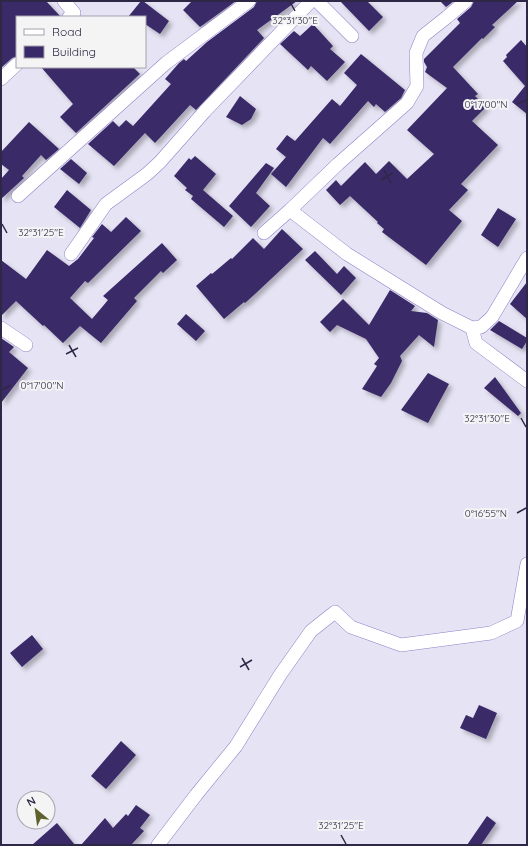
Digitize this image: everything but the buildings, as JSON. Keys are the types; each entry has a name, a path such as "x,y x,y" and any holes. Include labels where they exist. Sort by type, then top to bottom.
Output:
{"street":[{"path":"64,1 74,16"},
{"path":"18,196 166,63 249,1"},
{"path":"71,254 106,204 147,174 160,162 204,111 311,1"},
{"path":"317,1 352,36"},
{"path":"264,233 338,164 407,103 417,86 416,53 423,36 466,1"},
{"path":"1,79 16,65"},
{"path":"290,210 346,254 442,312 472,328 481,327 492,317 527,258"},
{"path":"1,328 26,345"},
{"path":"472,328 476,343 527,381"},
{"path":"158,845 236,746 280,675 311,631 335,612 351,627 401,645 491,633 517,621 527,564"}]}
